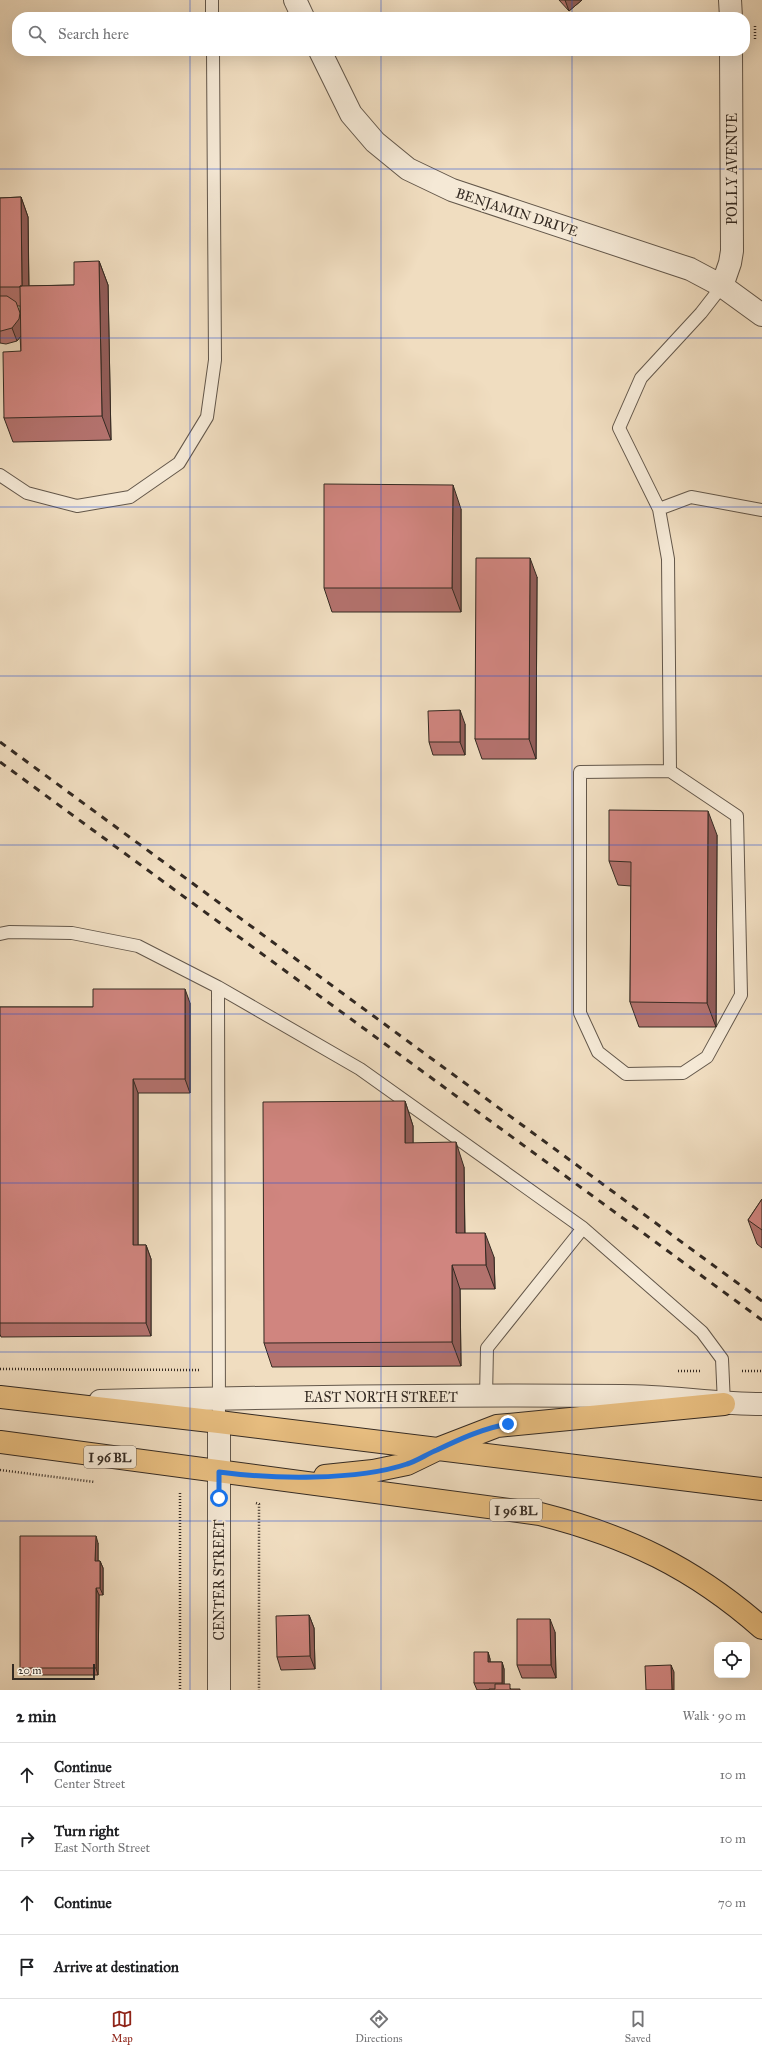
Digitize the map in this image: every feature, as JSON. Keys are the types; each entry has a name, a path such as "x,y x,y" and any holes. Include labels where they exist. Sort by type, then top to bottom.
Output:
{"main road":[{"name":"EAST NORTH STREET","path":"0,1397 56,1402"},
{"path":"56,1402 440,1448 762,1489"},
{"path":"242,1475 340,1476 407,1464 478,1432 508,1424 621,1415 724,1404"},
{"name":"I 96 BL","path":"0,1442 242,1475 492,1506 540,1514 571,1522 619,1538 667,1561 713,1589 762,1628"}],"street":[{"path":"295,0 301,12"},
{"path":"730,0 731,12"},
{"name":"BENJAMIN DRIVE","path":"322,56 351,114 375,142 408,169 452,190 690,269 722,286 762,315"},
{"name":"POLLY AVENUE","path":"722,286 730,263 732,251 731,56"},
{"name":"EAST NORTH STREET","path":"56,1402 219,1399 624,1396 724,1404 762,1404"},
{"name":"CENTER STREET","path":"219,1422 219,1690"}],"lane":[{"path":"212,0 212,12"},
{"path":"0,475 27,493 77,506 130,497 179,463 207,416 215,360 213,56"},
{"path":"670,771 668,559 659,509 619,428 642,378 722,286"},
{"path":"659,509 691,497 762,510"},
{"path":"670,771 737,816 741,995 707,1057 683,1073 626,1074 598,1052 580,1013 580,772 670,771"},
{"path":"0,934 9,932 72,933 138,946 218,986 360,1069 583,1228 702,1332 722,1359 724,1404"},
{"path":"218,986 219,1422"},
{"path":"486,1397 487,1348 583,1228"}],"path":[{"path":"0,1470 102,1483"},
{"path":"172,1492 259,1504 259,1690"},
{"path":"180,1493 180,1690"}],"building":[{"path":"21,197 22,286 0,287 0,198"},
{"path":"99,261 102,416 4,418 3,352 21,351 20,286 74,285 74,262"},
{"path":"0,296 7,296 16,302 20,313 19,319 12,328 1,331 0,331"},
{"path":"324,484 453,485 452,588 324,588"},
{"path":"476,558 530,558 529,739 475,739"},
{"path":"460,710 460,742 429,742 428,711"},
{"path":"609,810 708,811 707,1003 630,1002 631,862 609,861"},
{"path":"93,989 185,989 185,1079 133,1079 133,1245 146,1245 146,1323 0,1323 0,1007 93,1007"},
{"path":"405,1101 405,1143 456,1142 456,1233 485,1233 486,1265 452,1265 452,1342 264,1343 263,1102"},
{"path":"762,1199 762,1230 748,1220"},
{"path":"20,1536 96,1536 95,1561 100,1561 100,1588 96,1588 96,1668 20,1668"},
{"path":"309,1615 310,1656 277,1657 276,1616"},
{"path":"517,1619 550,1619 551,1665 517,1665"},
{"path":"474,1652 488,1652 488,1662 502,1662 502,1683 474,1683"},
{"path":"671,1665 672,1690 646,1690 645,1666"},
{"path":"495,1684 510,1684 510,1689 520,1690 489,1690 495,1689"}],"railway":[{"path":"0,742 762,1301"},
{"path":"0,762 762,1320"}],"route":[{"path":"219,1498 219,1472 242,1475 340,1476 373,1471 407,1464 478,1432 508,1424"}]}
